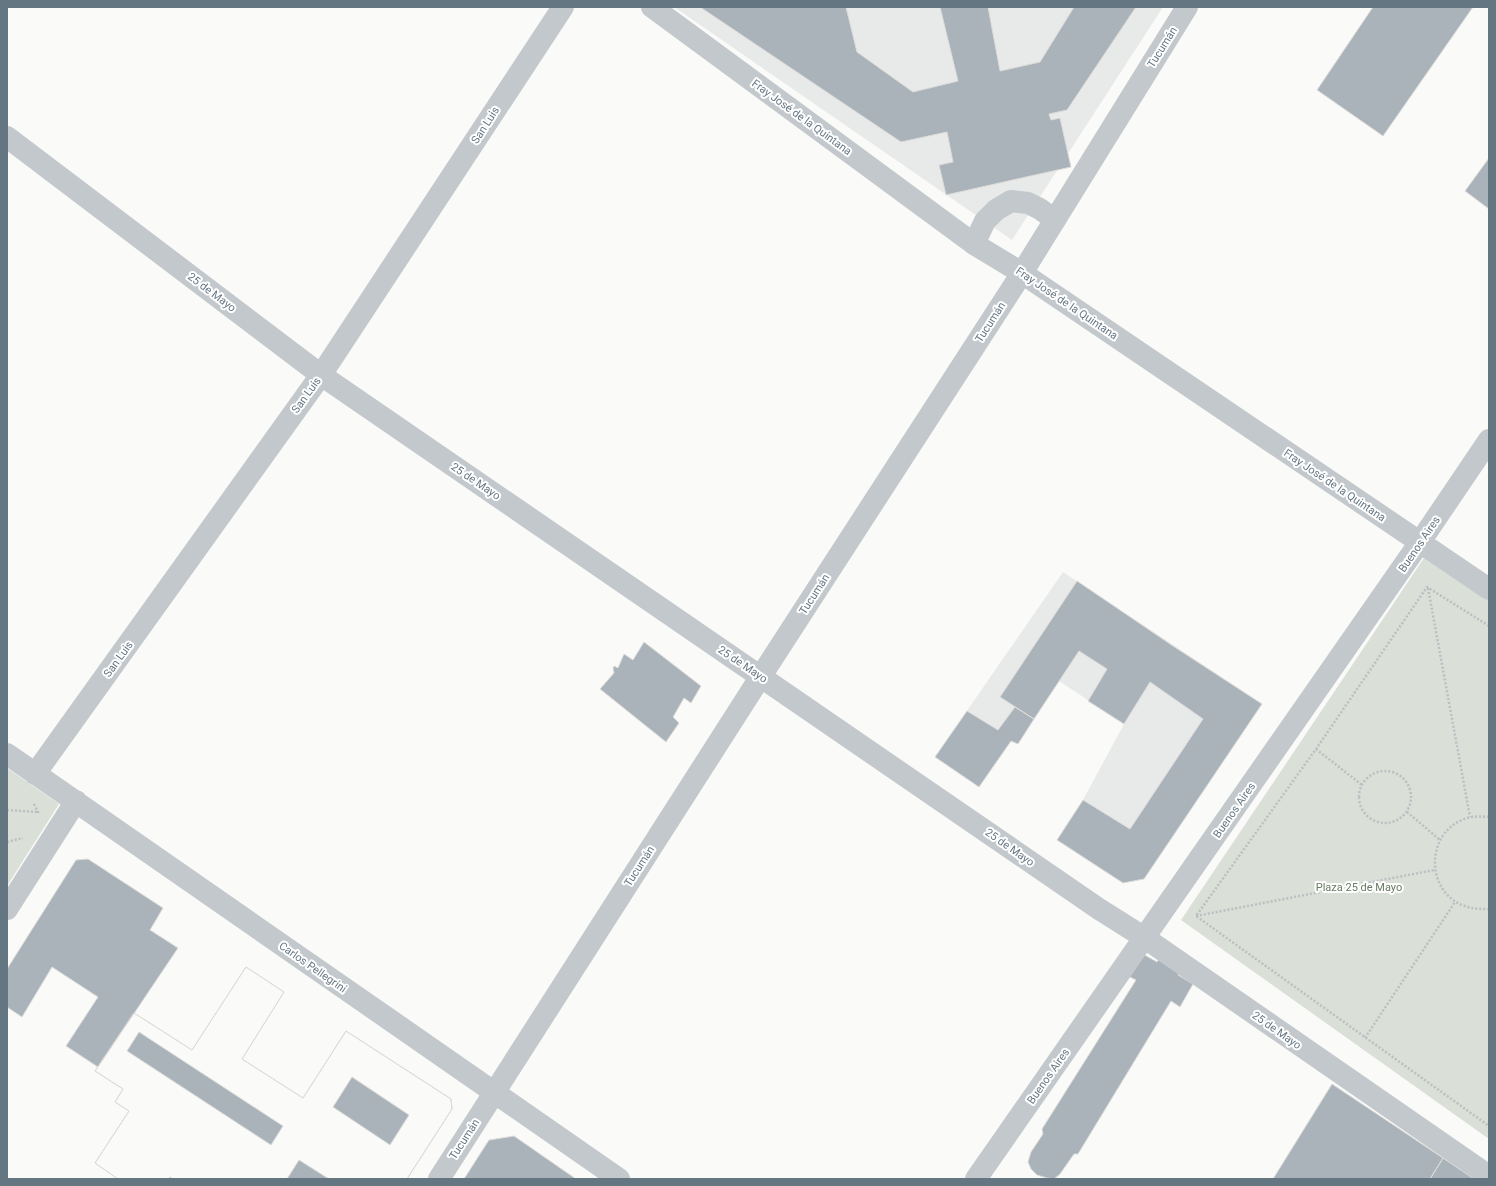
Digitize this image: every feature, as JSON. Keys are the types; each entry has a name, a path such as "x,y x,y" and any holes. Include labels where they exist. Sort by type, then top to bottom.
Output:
{"street":[{"name":"San Luis","path":"35,774 321,375 563,7"},
{"name":"Fray José de la Quintana","path":"652,7 974,244 1022,273 1489,589"},
{"name":"Tucumán","path":"439,1179 761,676 1022,273 1187,7"},
{"name":"25 de Mayo","path":"7,137 321,375 1093,905 1145,938 1489,1176"},
{"path":"974,244 985,221 996,210 1011,201 1028,203 1040,209 1055,220"},
{"name":"Buenos Aires","path":"976,1179 1420,542 1489,440"},
{"name":"Carlos Pellegrini","path":"7,754 619,1179"},
{"path":"7,909 76,801"}],"path":[{"path":"1428,587 1489,626"},
{"path":"1196,916 1316,750 1428,587"},
{"path":"1428,587 1470,818"},
{"path":"1316,750 1362,785"},
{"path":"1382,771 1398,774 1405,780 1411,795 1407,812 1393,821 1384,823 1376,821 1368,816 1363,810 1359,793 1362,785 1367,778 1382,771"},
{"path":"32,800 38,812 36,818"},
{"path":"7,810 38,812 63,821"},
{"path":"1407,812 1440,840"},
{"path":"1489,817 1476,816 1462,820 1449,828 1440,840 1435,855 1434,870 1439,885 1455,902 1476,910 1489,909"},
{"path":"7,842 29,836"},
{"path":"1196,916 1434,870"},
{"path":"1365,1038 1455,902"},
{"path":"1196,916 1489,1126"}],"shaded area":[{"path":"674,7 1163,7 1012,240"},
{"path":"1063,572 1262,704 1144,879 1057,840 1083,800 1124,724 1059,681 1018,744 1011,742 979,787 935,757"}],"green space":[{"name":"Plaza 25 de Mayo","path":"1424,558 1489,601 1489,1139 1181,920"},
{"path":"7,768 59,804 7,886"}],"building":[{"path":"700,7 846,7 857,52 913,92 958,81 940,7 988,7 1000,71 1040,62 1074,7 1136,7 1067,110 1049,114 1051,120 1060,118 1071,167 946,195 939,165 953,162 947,132 901,142"},
{"path":"1373,7 1473,7 1383,136 1317,90"},
{"path":"1489,158 1489,209 1465,191"},
{"path":"1077,581 1262,704 1144,879 1123,883 1057,840 1083,800 1130,829 1203,719 1150,682 1124,724 1088,701 1107,669 1079,651 1034,719 1000,697"},
{"path":"644,642 701,686 691,703 684,698 673,717 679,723 666,742 600,689 614,673 614,666 618,668 624,654 633,660"},
{"path":"1015,707 1034,719 1018,744 1011,741 979,787 935,757 967,711 998,730"},
{"path":"88,859 163,908 150,930 178,948 98,1067 66,1046 98,997 52,967 22,1017 7,1007 7,969 76,860"},
{"path":"1141,953 1157,962 1161,956 1181,969 1178,975 1193,984 1180,1007 1171,1001 1078,1154 1074,1154 1060,1174 1054,1179 1037,1175 1031,1169 1028,1162 1031,1152 1043,1134 1042,1129 1136,980 1126,975"},
{"path":"246,967 284,992 242,1059 303,1098 346,1031 451,1099 452,1109 407,1179 329,1179 299,1160 287,1179 173,1179 170,1177 168,1179 118,1179 95,1163 129,1111 115,1102 123,1089 95,1071 134,1013 192,1050","holes":["139,1032 283,1126 271,1145 127,1051","352,1077 409,1115 390,1145 333,1107"]},
{"path":"246,967 284,992 242,1059 303,1098 346,1031 451,1099 452,1109 407,1179 173,1179 170,1177 168,1179 118,1179 95,1163 129,1111 115,1102 123,1089 95,1071 134,1013 192,1050"},
{"path":"1332,1084 1443,1158 1430,1179 1273,1179"},
{"path":"514,1136 576,1179 464,1179 489,1140"},
{"path":"1443,1158 1474,1179 1430,1179"}]}
